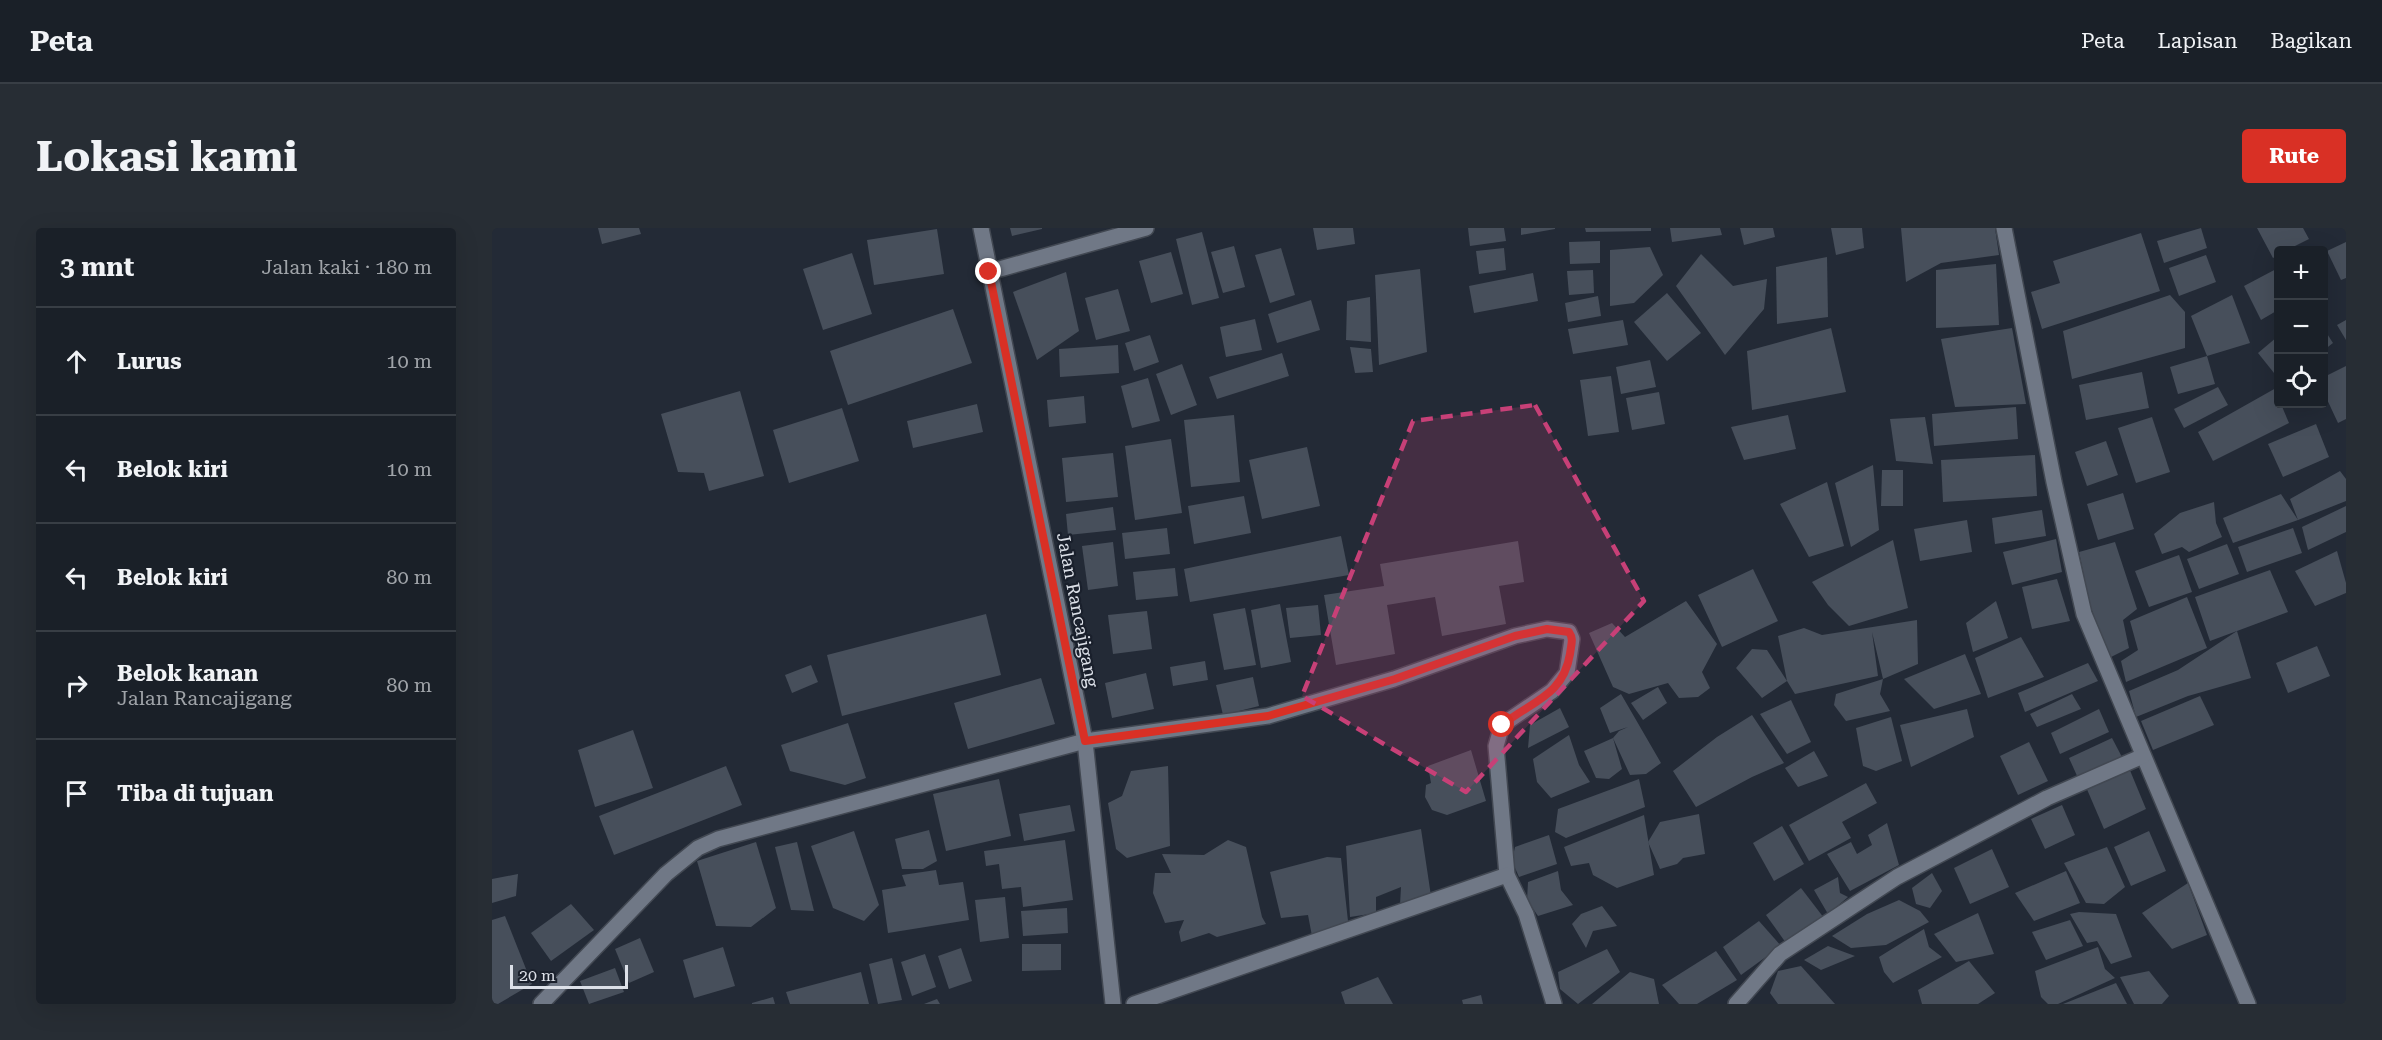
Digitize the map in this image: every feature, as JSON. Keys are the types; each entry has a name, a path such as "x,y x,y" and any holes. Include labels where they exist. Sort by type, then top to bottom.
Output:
{"street":[{"name":"Jalan Rancajigang","path":"981,228 1085,741 1113,1004"},
{"path":"989,272 1146,228"},
{"path":"2004,228 2054,482 2084,614 2248,1004"},
{"path":"541,1004 666,874 698,848 718,839 1085,741 1268,716 1395,679 1515,636 1547,629 1569,632 1572,639 1567,673 1552,691 1502,725 1498,732 1496,746 1507,875 1526,914 1554,1004"},
{"path":"1736,1004 1780,954 1897,878 2047,798 2144,756"},
{"path":"1134,1004 1507,875"}],"highlighted area":[{"path":"1535,405 1644,601 1466,792 1302,696 1413,421"}],"building":[{"path":"598,228 639,228 641,234 602,244"},
{"path":"1010,228 1042,228 1042,229 1012,236"},
{"path":"1313,228 1353,228 1355,244 1317,250"},
{"path":"1468,228 1504,228 1506,241 1470,246"},
{"path":"1521,228 1555,228 1555,229 1521,235"},
{"path":"1585,228 1651,228 1651,231 1586,232"},
{"path":"1670,228 1720,228 1722,235 1672,242"},
{"path":"1740,228 1773,228 1775,237 1744,245"},
{"path":"1831,228 1862,228 1864,248 1836,255"},
{"path":"1901,228 1995,228 1999,255 1941,263 1906,282"},
{"path":"2201,228 2207,248 2164,263 2157,241"},
{"path":"2257,228 2303,228 2309,239 2295,246 2274,246 2273,258"},
{"path":"937,229 944,274 874,285 867,240"},
{"path":"1202,232 1219,298 1192,305 1176,239"},
{"path":"2141,233 2160,291 2042,329 2031,292 2060,283 2053,261"},
{"path":"1600,241 1600,263 1570,264 1569,242"},
{"path":"2346,242 2346,278 2341,280 2328,251"},
{"path":"1234,246 1245,287 1223,293 1211,252"},
{"path":"1650,247 1663,275 1634,303 1610,306 1610,250"},
{"path":"1281,248 1295,295 1270,303 1255,255"},
{"path":"1504,248 1506,270 1479,274 1476,251"},
{"path":"1171,252 1183,294 1151,303 1139,261"},
{"path":"852,253 872,314 823,330 803,269"},
{"path":"1701,254 1733,286 1767,279 1764,309 1725,355 1676,286"},
{"path":"2206,255 2216,282 2179,296 2169,268"},
{"path":"1827,257 1828,317 1777,324 1776,267"},
{"path":"1996,264 1999,325 1936,328 1936,270"},
{"path":"1420,269 1427,352 1379,365 1375,275"},
{"path":"1593,270 1594,293 1569,295 1567,271"},
{"path":"2274,270 2274,312 2261,320 2244,286"},
{"path":"1066,272 1079,331 1037,360 1013,292"},
{"path":"1533,273 1538,301 1474,313 1469,286"},
{"path":"1118,289 1130,331 1096,340 1085,298"},
{"path":"1667,293 1701,333 1667,361 1634,322"},
{"path":"2170,295 2185,312 2185,348 2072,379 2063,331"},
{"path":"2232,295 2250,343 2207,356 2191,316"},
{"path":"1598,296 1601,316 1568,322 1565,303"},
{"path":"1370,297 1371,342 1346,340 1347,301"},
{"path":"1311,300 1320,330 1277,343 1268,314"},
{"path":"953,309 972,363 848,405 830,351"},
{"path":"1255,319 1262,350 1226,357 1220,327"},
{"path":"1623,320 1628,345 1573,354 1568,329"},
{"path":"2346,320 2346,340 2337,325"},
{"path":"1831,328 1846,392 1752,410 1747,351"},
{"path":"2012,328 2026,404 1955,407 1941,339"},
{"path":"1150,335 1159,362 1134,371 1125,343"},
{"path":"2328,335 2333,343 2328,347"},
{"path":"2274,340 2274,373 2258,353"},
{"path":"1118,345 1119,373 1060,377 1059,349"},
{"path":"1350,347 1371,349 1373,372 1355,373"},
{"path":"1282,353 1289,376 1217,399 1209,377"},
{"path":"2207,356 2215,384 2178,394 2170,367"},
{"path":"1650,360 1656,387 1621,394 1616,367"},
{"path":"1182,364 1197,405 1171,415 1156,374"},
{"path":"2346,366 2346,419 2338,423 2328,402 2328,375"},
{"path":"2142,372 2149,408 2086,420 2079,385"},
{"path":"1611,376 1619,432 1588,436 1580,380"},
{"path":"1148,378 1160,421 1132,428 1121,386"},
{"path":"2218,387 2228,405 2184,428 2174,409"},
{"path":"2274,389 2274,408 2283,408 2289,423 2213,461 2198,432"},
{"path":"740,391 764,476 709,491 704,473 678,472 661,414"},
{"path":"1659,392 1665,424 1632,430 1626,398"},
{"path":"1084,396 1086,423 1049,427 1047,400"},
{"path":"977,404 983,432 913,448 907,421"},
{"path":"2016,407 2018,439 1934,446 1932,414"},
{"path":"842,408 859,461 789,483 773,430"},
{"path":"1234,415 1240,482 1191,487 1184,420"},
{"path":"1788,415 1796,449 1744,460 1731,427"},
{"path":"1925,417 1933,464 1896,461 1890,419"},
{"path":"2152,417 2170,472 2136,483 2118,428"},
{"path":"2316,424 2329,457 2283,477 2268,444"},
{"path":"1171,439 1182,513 1135,520 1125,446"},
{"path":"2106,441 2118,475 2087,486 2075,452"},
{"path":"1307,447 1320,506 1262,519 1249,460"},
{"path":"1113,453 1118,497 1066,502 1062,458"},
{"path":"2035,455 2037,496 1943,502 1941,460"},
{"path":"1873,465 1879,530 1851,547 1835,483"},
{"path":"1882,470 1903,470 1903,506 1881,506"},
{"path":"2340,471 2346,479 2346,501 2298,520 2290,499"},
{"path":"1827,482 1844,546 1809,557 1780,504"},
{"path":"2123,493 2134,529 2098,540 2087,504"},
{"path":"2281,494 2298,520 2233,543 2223,518"},
{"path":"1244,496 1251,533 1194,544 1188,506"},
{"path":"2214,502 2216,523 2222,537 2189,552 2182,547 2162,554 2154,534 2180,513"},
{"path":"2346,506 2346,532 2308,550 2302,527"},
{"path":"1113,507 1116,530 1068,535 1066,514"},
{"path":"2042,510 2046,536 1995,544 1992,518"},
{"path":"1967,520 1972,552 1920,561 1914,529"},
{"path":"1167,528 1170,554 1125,559 1122,533"},
{"path":"2293,528 2302,553 2247,572 2238,547"},
{"path":"1341,536 1349,575 1190,602 1184,569"},
{"path":"2056,539 2062,572 2012,585 2003,552"},
{"path":"1893,540 1908,608 1849,626 1828,605 1812,582"},
{"path":"1518,541 1524,582 1499,586 1506,624 1442,636 1435,597 1387,605 1395,654 1336,665 1324,595 1384,586 1380,564"},
{"path":"1113,542 1118,586 1088,590 1082,546"},
{"path":"2115,542 2137,609 2123,620 2129,648 2109,658 2090,605 2079,552"},
{"path":"2227,544 2239,574 2199,589 2187,559"},
{"path":"2337,551 2346,583 2346,593 2315,606 2295,571"},
{"path":"2179,555 2192,592 2149,607 2135,571"},
{"path":"1175,568 1178,596 1136,600 1133,572"},
{"path":"1753,569 1778,621 1722,647 1698,595"},
{"path":"2270,570 2288,612 2210,641 2195,597"},
{"path":"2057,579 2070,621 2032,629 2022,587"},
{"path":"2187,597 2207,648 2126,682 2121,661 2138,650 2130,621"},
{"path":"1686,601 1717,644 1702,672 1710,688 1698,697 1679,698 1668,683 1629,694 1613,687 1589,633 1612,623 1625,637"},
{"path":"1996,601 2008,638 1973,652 1966,623"},
{"path":"1280,604 1291,662 1261,668 1251,610"},
{"path":"1318,605 1321,635 1290,638 1286,608"},
{"path":"1245,608 1256,665 1224,670 1213,614"},
{"path":"1147,611 1152,649 1113,654 1108,615"},
{"path":"986,614 1001,675 842,716 827,655"},
{"path":"1917,620 1918,664 1883,679 1872,632 1878,676 1795,694 1787,681 1778,636 1804,628 1822,635"},
{"path":"2237,631 2251,678 2188,696 2136,717 2129,691 2178,670"},
{"path":"2021,637 2044,677 1988,698 1975,658"},
{"path":"2317,646 2330,676 2288,693 2276,663"},
{"path":"1752,649 1767,650 1787,681 1762,698 1736,668"},
{"path":"1965,654 1981,694 1934,709 1904,679"},
{"path":"1205,661 1208,680 1173,686 1170,667"},
{"path":"2088,663 2098,681 2025,712 2018,693"},
{"path":"811,665 818,682 792,693 785,675"},
{"path":"1146,673 1154,709 1112,718 1105,683"},
{"path":"1253,677 1259,706 1223,715 1216,685"},
{"path":"1041,678 1055,724 968,749 954,703"},
{"path":"1883,679 1880,694 1890,711 1846,721 1834,705 1836,694"},
{"path":"1658,687 1667,703 1643,720 1631,703"},
{"path":"1621,694 1661,763 1646,774 1630,775 1613,738 1619,731 1628,727 1610,733 1600,708"},
{"path":"2072,694 2081,709 2037,727 2030,714"},
{"path":"2200,696 2214,725 2153,750 2141,721"},
{"path":"1791,700 1811,742 1787,754 1760,714"},
{"path":"1560,708 1569,727 1528,748 1530,725"},
{"path":"1967,709 1974,737 1911,767 1900,725"},
{"path":"2099,709 2109,732 2060,754 2051,733"},
{"path":"1752,715 1784,763 1696,807 1673,771 1717,737"},
{"path":"1891,717 1902,761 1876,771 1863,766 1856,728"},
{"path":"848,723 866,778 845,785 790,771 781,745"},
{"path":"633,730 653,788 595,807 578,750"},
{"path":"1569,735 1579,765 1590,782 1551,798 1537,782 1533,759"},
{"path":"1613,738 1622,769 1609,779 1596,778 1584,751"},
{"path":"2112,738 2123,759 2078,778 2069,758"},
{"path":"2029,742 2048,781 2018,795 2000,756"},
{"path":"1471,750 1486,801 1447,815 1432,810 1425,797 1426,785 1431,783 1428,766"},
{"path":"1814,751 1828,776 1798,787 1785,768"},
{"path":"726,766 742,805 614,855 599,816"},
{"path":"1168,766 1170,846 1127,858 1116,849 1108,803 1122,796 1131,771"},
{"path":"2129,768 2146,809 2104,829 2086,787"},
{"path":"999,779 1011,836 946,851 933,794"},
{"path":"1639,779 1645,807 1566,838 1555,832 1558,809"},
{"path":"1866,783 1877,803 1842,822 1851,838 1809,861 1789,825"},
{"path":"1070,805 1075,831 1024,841 1019,814"},
{"path":"2062,805 2075,835 2045,849 2031,819"},
{"path":"1699,814 1705,854 1683,858 1677,864 1660,869 1648,842 1660,822"},
{"path":"1644,815 1654,875 1617,888 1593,875 1589,863 1571,866 1564,847"},
{"path":"1887,823 1899,865 1850,891 1827,854 1851,842 1857,854 1872,845 1868,835"},
{"path":"1782,826 1804,864 1774,881 1753,843"},
{"path":"1421,829 1431,896 1400,905 1401,887 1376,897 1376,913 1350,917 1346,846"},
{"path":"929,830 937,861 923,869 902,869 895,839"},
{"path":"854,831 879,905 864,921 833,908 811,846"},
{"path":"2149,831 2166,871 2131,886 2114,847"},
{"path":"1549,835 1557,864 1519,877 1512,861 1515,847"},
{"path":"1065,840 1073,900 1023,907 1021,887 1002,889 999,864 986,866 984,851"},
{"path":"1228,840 1246,847 1262,917 1266,924 1217,937 1209,933 1181,942 1179,932 1184,920 1165,923 1153,893 1155,873 1171,873 1162,854 1204,855"},
{"path":"756,842 776,908 751,927 716,926 697,861"},
{"path":"797,842 814,911 791,910 775,847"},
{"path":"2107,847 2125,887 2104,904 2086,903 2064,863"},
{"path":"1992,849 2009,887 1970,904 1954,868"},
{"path":"1327,857 1341,858 1348,921 1312,936 1308,915 1281,918 1270,872"},
{"path":"936,870 939,885 963,882 969,920 888,933 882,890 906,886 902,875"},
{"path":"1558,871 1561,890 1573,905 1538,916 1527,900 1528,882"},
{"path":"2066,871 2080,903 2034,921 2015,893"},
{"path":"1932,873 1942,891 1930,908 1916,904 1912,888"},
{"path":"518,874 516,896 492,903 492,879"},
{"path":"1838,877 1840,893 1848,897 1828,914 1814,890"},
{"path":"2188,883 2207,935 2172,949 2142,913"},
{"path":"1801,888 1824,918 1786,943 1766,915"},
{"path":"1005,897 1009,938 980,942 975,900"},
{"path":"1899,900 1920,911 1929,922 1886,945 1851,948 1832,936 1867,914"},
{"path":"571,904 594,930 551,961 531,933"},
{"path":"1602,906 1617,926 1593,931 1586,948 1572,924 1581,914"},
{"path":"1067,908 1068,933 1023,936 1021,911"},
{"path":"2079,912 2116,914 2132,957 2111,964 2097,941 2087,943 2070,914"},
{"path":"1978,913 1994,954 1956,962 1934,934"},
{"path":"505,916 532,984 498,1004 492,1004 492,920"},
{"path":"2070,920 2083,946 2046,960 2032,932"},
{"path":"1759,921 1781,946 1741,975 1723,947"},
{"path":"1924,929 1929,947 1942,957 1893,983 1884,972 1879,957"},
{"path":"640,938 654,972 629,983 615,949"},
{"path":"1022,944 1061,944 1061,970 1022,971"},
{"path":"1828,946 1855,956 1821,970 1804,960"},
{"path":"723,947 735,986 694,998 683,960"},
{"path":"2098,947 2105,969 2115,978 2058,1004 2048,1004 2041,997 2035,971"},
{"path":"961,948 972,981 949,989 938,956"},
{"path":"1607,949 1620,972 1578,1004 1560,989 1558,972"},
{"path":"1716,951 1737,980 1697,1004 1679,1004 1662,985"},
{"path":"925,954 936,987 912,996 901,962"},
{"path":"892,958 902,1000 878,1004 869,964"},
{"path":"1969,961 1995,993 1978,1004 1922,1004 1918,990"},
{"path":"1801,966 1835,1004 1778,1004 1770,993 1778,971"},
{"path":"615,968 624,992 589,1004 580,981"},
{"path":"2149,971 2169,996 2162,1004 2134,1004 2120,977"},
{"path":"861,972 869,1004 790,1004 786,992"},
{"path":"1630,972 1654,979 1659,1004 1592,1004"},
{"path":"1378,977 1393,1004 1345,1004 1341,992"},
{"path":"2116,983 2127,1004 2063,1004"},
{"path":"1481,995 1483,1004 1463,1004 1462,1000"},
{"path":"773,997 775,1004 752,1004 752,1003"},
{"path":"937,999 940,1004 924,1004"}],"route":[{"path":"989,272 1085,741 1268,716 1395,679 1515,636 1547,629 1569,632 1572,639 1567,673 1562,680 1552,691 1502,725"}]}
